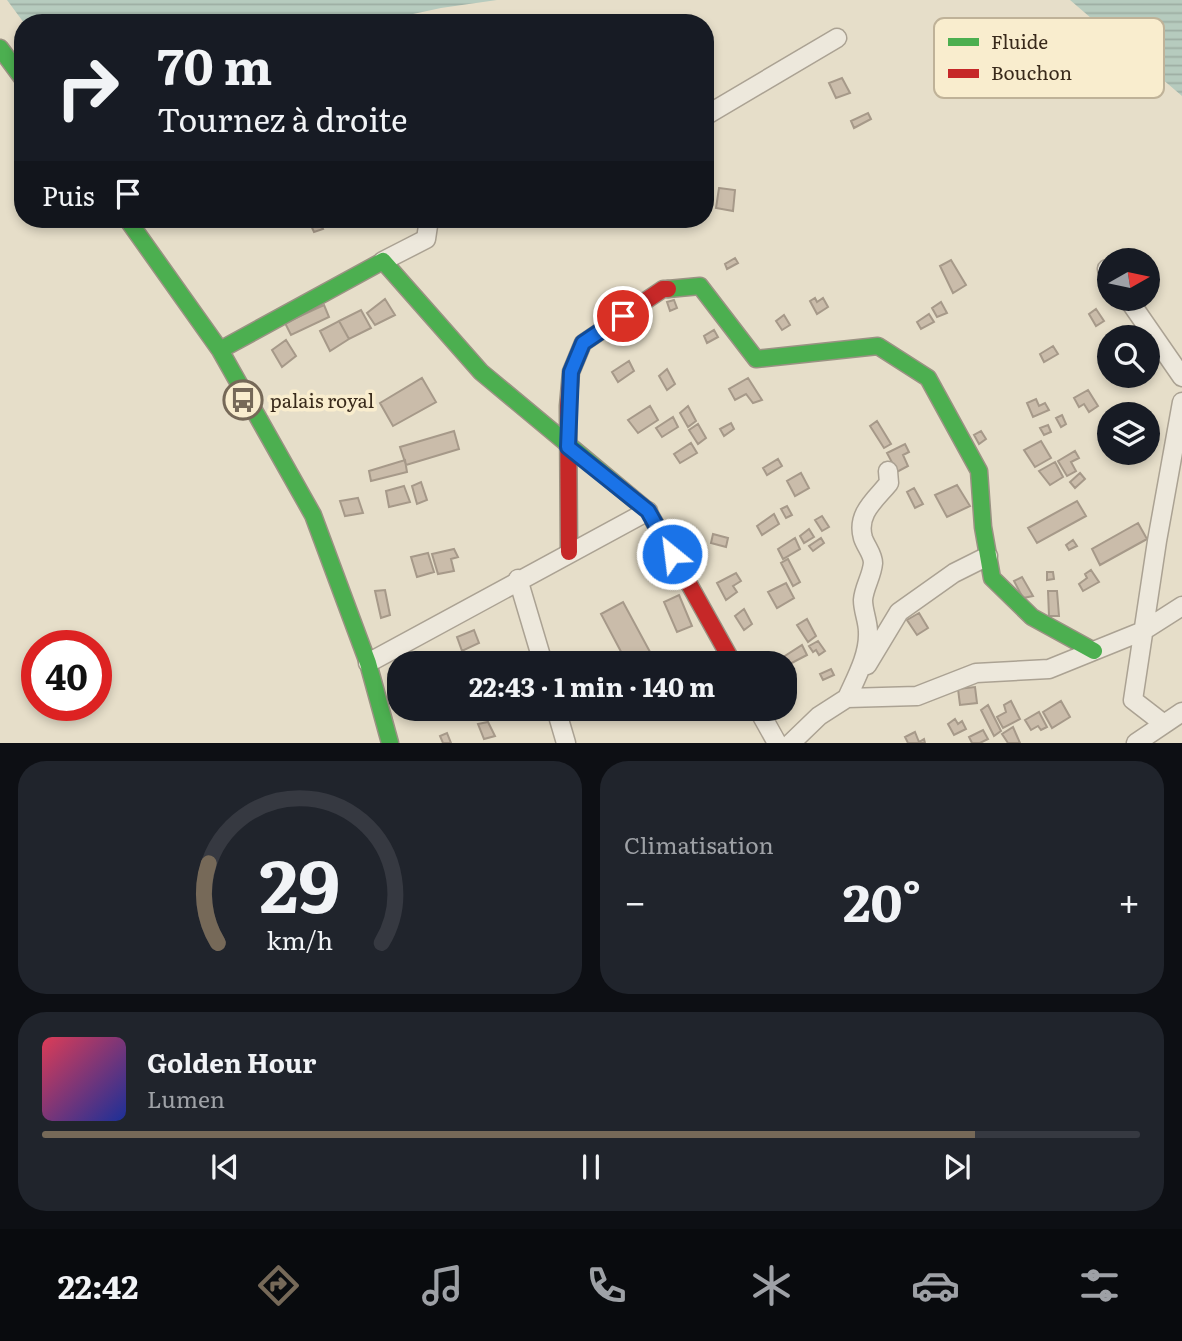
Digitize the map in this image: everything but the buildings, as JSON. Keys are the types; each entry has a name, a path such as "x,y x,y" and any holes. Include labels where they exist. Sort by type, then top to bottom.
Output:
{"street":[{"path":"714,111 837,38"},
{"path":"0,48 14,67"},
{"path":"133,228 220,350 313,515 368,663 390,743"},
{"path":"220,350 426,239 428,228"},
{"path":"383,261 481,372 648,511 726,651"},
{"path":"569,552 568,447 571,372 583,343 663,289 700,286 756,359 878,346 928,378 979,471 983,527 992,578 1032,617 1094,651"},
{"path":"1137,312 1182,377"},
{"path":"1164,724 1133,700 1157,541 1182,402"},
{"path":"847,698 864,660 869,634 863,601 866,581 873,565 863,538 861,521 870,504 889,484 888,471"},
{"path":"368,663 518,579 648,511"},
{"path":"791,743 819,716 847,698 899,612 954,573 988,556"},
{"path":"518,579 539,651"},
{"path":"847,698 917,696 976,673 1049,669 1143,631 1182,606"},
{"path":"1136,743 1182,712"},
{"path":"560,721 566,743"},
{"path":"765,721 777,743"}],"shaded area":[{"path":"7,0 497,0 413,14 17,14"},
{"path":"1070,0 1182,0 1182,96 1164,81 1164,18 1091,18"}],"traffic: fast":[{"path":"0,48 14,67"},
{"path":"133,228 220,350 313,515 368,663 390,743"},
{"path":"220,350 383,261 481,372 648,511 679,566"},
{"path":"668,289 700,286 756,359 878,346 928,378 979,471 983,527 992,578 1032,617 1094,651"}],"traffic: jam":[{"path":"569,552 568,406 571,372 583,343 663,289 668,289"},
{"path":"679,566 726,651"}],"place":[{"name":"palais royal","path":"243,400"}],"route":[{"path":"623,316 583,343 571,372 568,447 648,511 672,554"}]}
